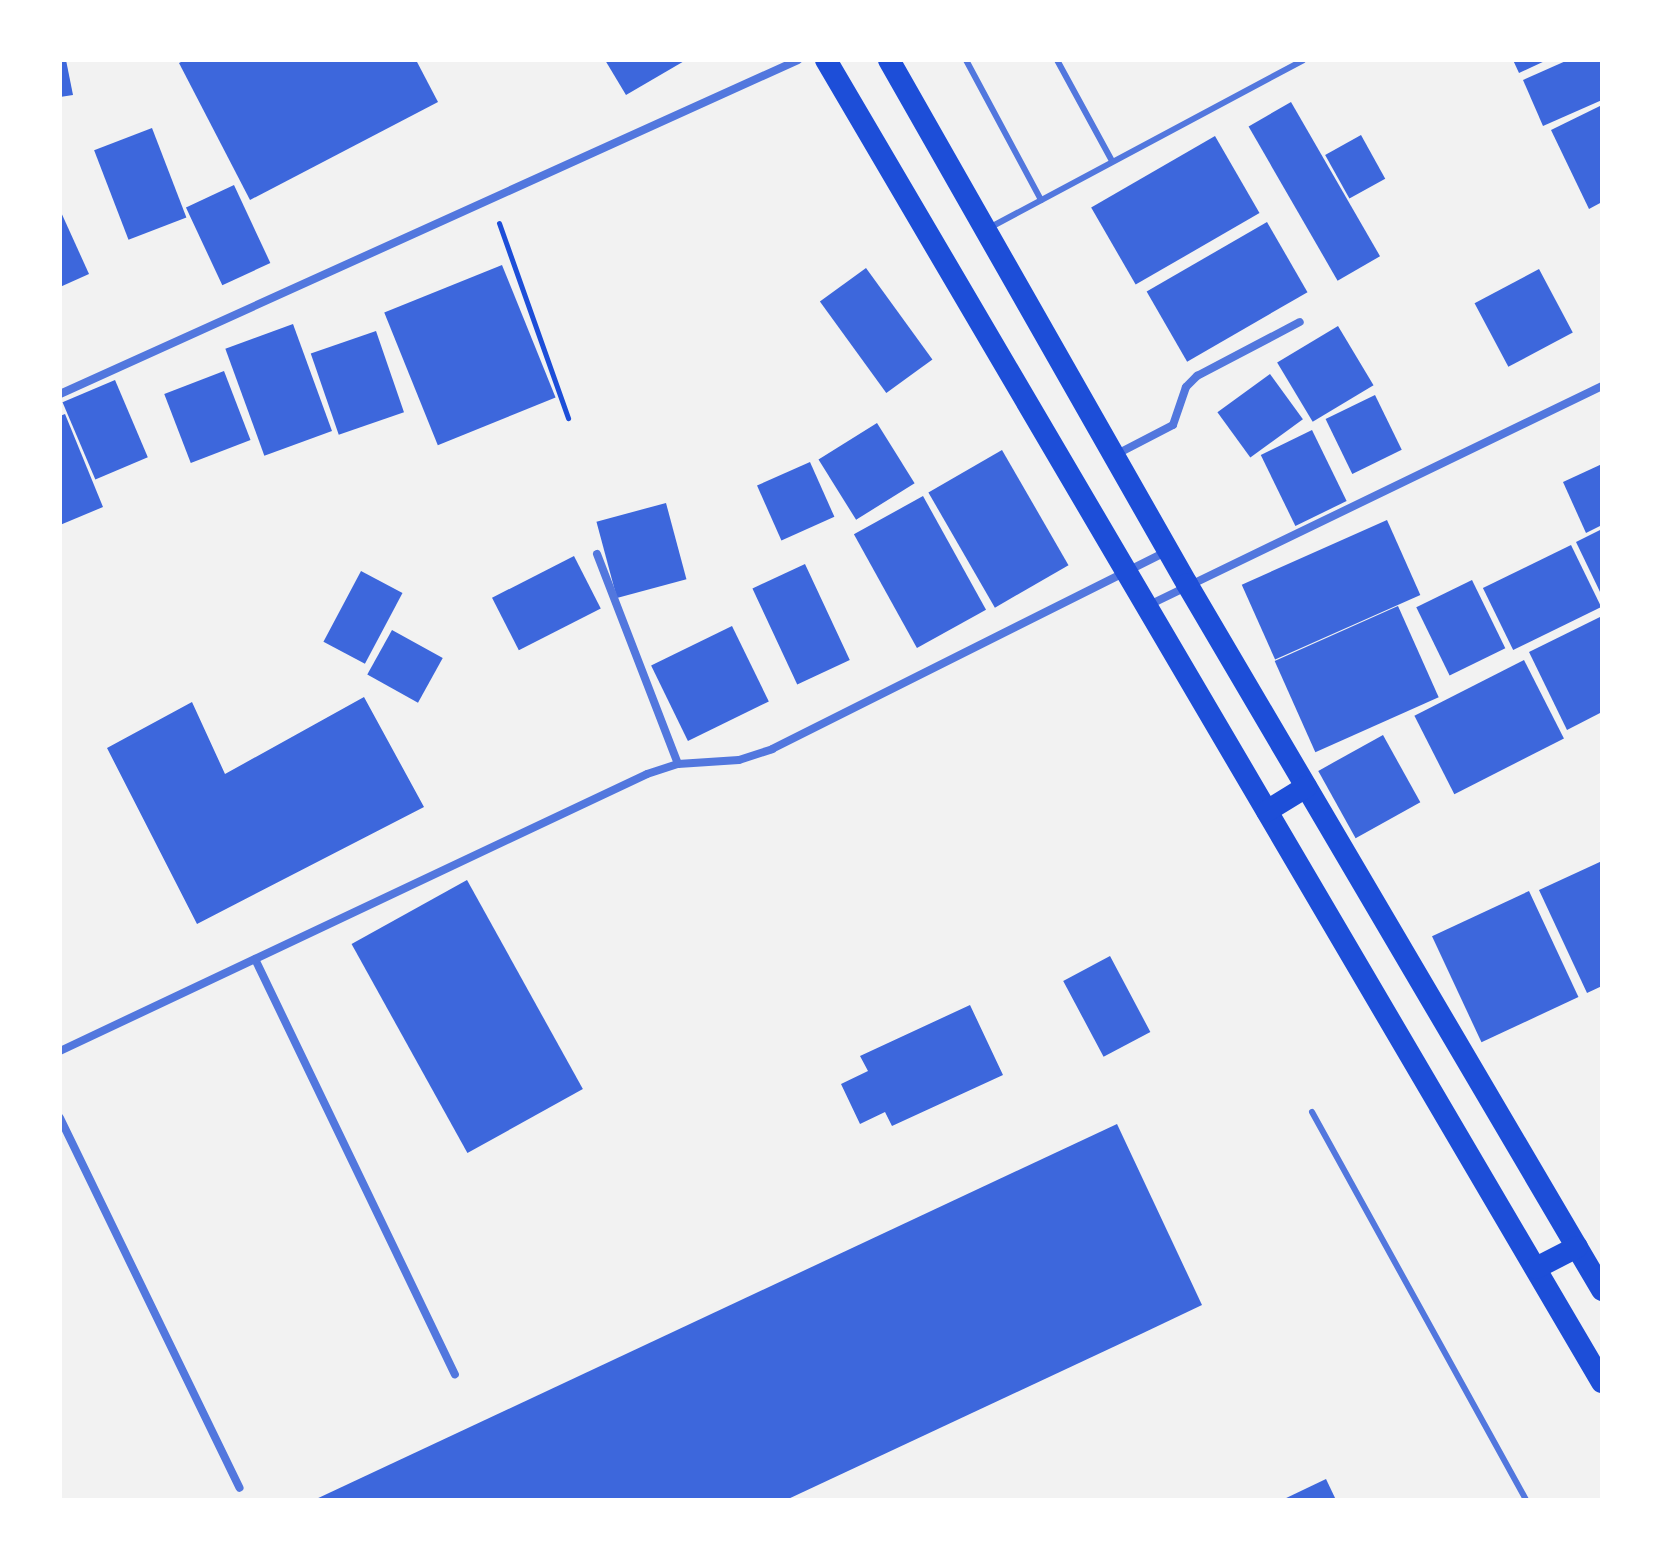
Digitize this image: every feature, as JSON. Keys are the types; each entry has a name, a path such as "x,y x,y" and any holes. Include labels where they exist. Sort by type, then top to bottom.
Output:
{"highway":[{"path":"826,60 1602,1382"},
{"path":"895,64 1187,584 1602,1290"},
{"path":"1267,811 1306,787"},
{"path":"1536,1268 1577,1247"}],"street":[{"path":"60,394 798,60"},
{"path":"1116,455 1173,425 1186,387 1197,376 1300,322"},
{"path":"1147,606 1602,386"},
{"path":"60,1051 678,764 739,760 772,749 1168,551"},
{"path":"597,554 678,764"},
{"path":"255,959 455,1374"},
{"path":"60,1118 240,1488"}],"lane":[{"path":"966,60 1041,200"},
{"path":"1057,60 1112,161"},
{"path":"986,229 1303,60"},
{"path":"1312,1112 1526,1500"}],"path":[{"path":"490,198 568,418"}],"building":[{"path":"60,60 66,60 73,95 60,97"},
{"path":"185,60 416,60 438,102 250,200 179,63"},
{"path":"605,60 686,60 626,95"},
{"path":"1513,60 1547,60 1519,73"},
{"path":"1568,60 1602,60 1602,100 1543,126 1523,80"},
{"path":"1291,102 1380,256 1338,281 1249,126"},
{"path":"1602,105 1602,202 1589,209 1551,130"},
{"path":"152,128 186,218 129,240 94,150"},
{"path":"1361,135 1385,179 1349,199 1325,155"},
{"path":"1215,136 1260,213 1136,285 1091,208"},
{"path":"234,185 270,263 222,285 186,207"},
{"path":"60,210 89,274 60,287"},
{"path":"1267,222 1308,292 1187,362 1147,292"},
{"path":"502,265 556,398 438,445 384,313"},
{"path":"866,268 932,359 886,393 820,302"},
{"path":"1539,269 1573,333 1508,367 1475,303"},
{"path":"293,324 332,431 264,456 225,349"},
{"path":"1338,326 1374,385 1313,422 1277,363"},
{"path":"376,331 404,412 339,435 311,353"},
{"path":"224,371 251,440 191,463 164,394"},
{"path":"1270,374 1303,419 1250,458 1217,412"},
{"path":"115,380 148,457 95,480 63,402"},
{"path":"1375,395 1402,450 1352,474 1326,419"},
{"path":"65,414 103,507 60,525 60,416"},
{"path":"877,423 915,483 856,520 818,460"},
{"path":"1312,430 1347,501 1295,526 1261,455"},
{"path":"1002,450 1068,565 995,608 928,492"},
{"path":"810,462 834,517 781,540 757,486"},
{"path":"1602,464 1602,525 1586,533 1563,482"},
{"path":"923,496 986,610 917,648 854,534"},
{"path":"666,503 686,579 617,598 596,522"},
{"path":"1387,520 1420,595 1275,660 1242,585"},
{"path":"1602,529 1602,596 1576,542"},
{"path":"1571,545 1601,607 1513,650 1483,588"},
{"path":"574,556 601,609 519,650 492,598"},
{"path":"805,564 850,660 797,685 752,589"},
{"path":"361,571 402,593 365,664 323,642"},
{"path":"1472,580 1505,648 1450,675 1416,607"},
{"path":"1398,606 1439,697 1315,752 1275,661"},
{"path":"1602,616 1602,712 1567,730 1529,652"},
{"path":"732,626 769,701 688,741 651,665"},
{"path":"392,630 443,658 418,703 367,675"},
{"path":"1524,660 1564,738 1454,794 1414,716"},
{"path":"364,697 424,807 197,924 107,748 192,702 225,774"},
{"path":"1383,735 1420,802 1356,838 1318,771"},
{"path":"1602,861 1602,986 1587,993 1539,890"},
{"path":"467,880 583,1089 467,1153 352,944"},
{"path":"1529,891 1578,997 1481,1042 1432,936"},
{"path":"1110,956 1150,1032 1104,1057 1063,981"},
{"path":"970,1005 1003,1075 892,1126 885,1112 860,1124 841,1084 868,1071 860,1056"},
{"path":"1117,1124 1202,1305 1141,1334 786,1500 314,1500"},
{"path":"1326,1479 1336,1500 1282,1500"}]}
